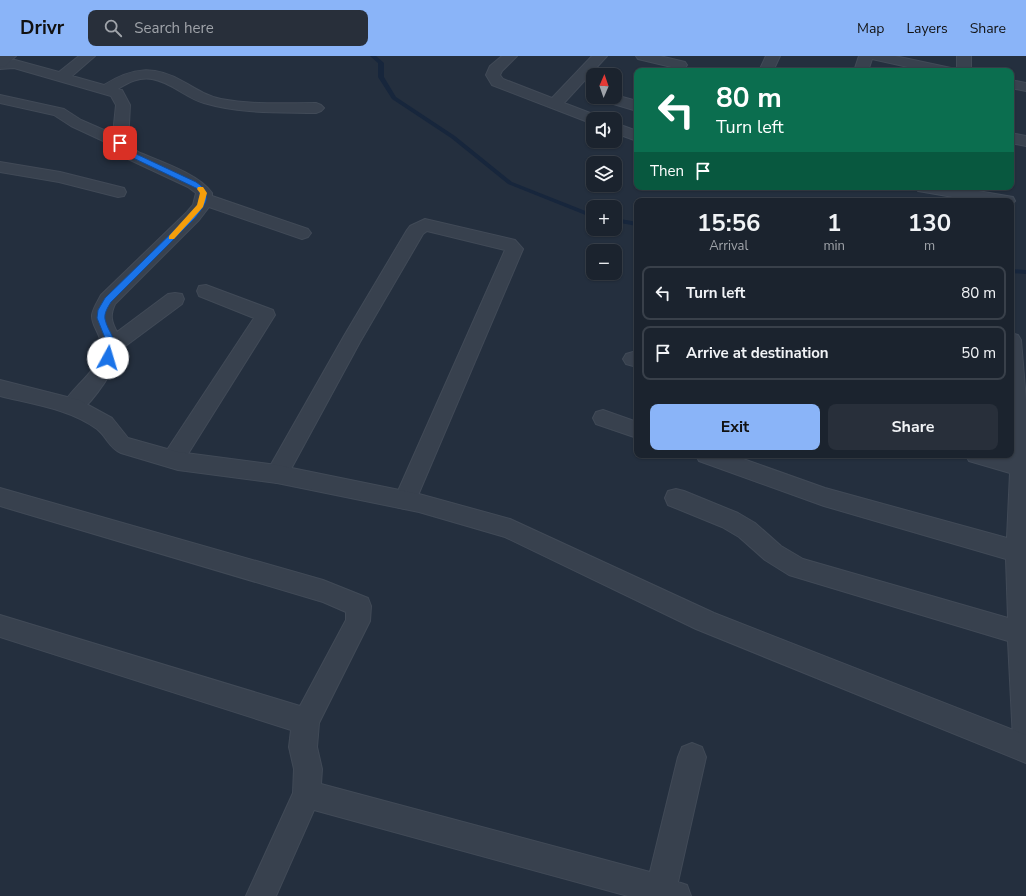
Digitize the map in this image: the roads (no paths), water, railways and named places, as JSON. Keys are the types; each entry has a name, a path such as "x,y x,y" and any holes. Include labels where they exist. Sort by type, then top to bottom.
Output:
{"street":[{"path":"0,64 9,56"},
{"path":"62,77 88,56"},
{"path":"510,56 495,69 493,75 497,82 586,116"},
{"path":"555,104 600,56"},
{"path":"644,56 680,65"},
{"path":"767,68 773,56"},
{"path":"862,68 866,56"},
{"path":"875,56 932,68"},
{"path":"964,56 964,68"},
{"path":"0,64 15,64 108,89 117,93 123,105 120,143"},
{"path":"108,89 130,76 148,73 160,76 198,97 210,101 244,106 316,108"},
{"path":"1014,85 1026,87"},
{"path":"570,87 586,92"},
{"path":"0,99 59,112 76,123 120,143 124,149 132,155 194,183 204,193 204,199 201,206 193,216 108,300 102,310 101,318 111,347 104,366 72,406"},
{"path":"622,102 634,105"},
{"path":"622,131 634,135"},
{"path":"1014,139 1026,141"},
{"path":"0,181 7,168 60,177 118,192"},
{"path":"958,190 969,191 996,198"},
{"path":"204,199 302,233"},
{"path":"1014,202 1026,204"},
{"path":"277,474 351,341 416,230 425,225 509,244 514,249 405,500"},
{"path":"173,459 266,315 206,291"},
{"path":"111,347 175,299"},
{"path":"1016,341 1017,403 1023,468 1023,705 1026,740"},
{"path":"0,388 72,406 105,424 121,444 173,459 277,474 405,500 510,529 705,621 1026,749"},
{"path":"603,418 634,429"},
{"path":"715,458 824,497 1022,553"},
{"path":"988,458 1023,468"},
{"path":"0,497 311,588 347,600 359,606 358,621 306,722 303,748 308,769 307,794 261,896"},
{"path":"676,498 730,520 747,530 773,553 798,568 1023,634"},
{"path":"0,626 306,722"},
{"path":"307,794 669,893 692,757"}],"waterway":[{"path":"373,56 381,63 381,77 394,98 453,137 510,183 586,213"},
{"path":"622,221 634,223"},
{"path":"1014,271 1026,272"}]}
